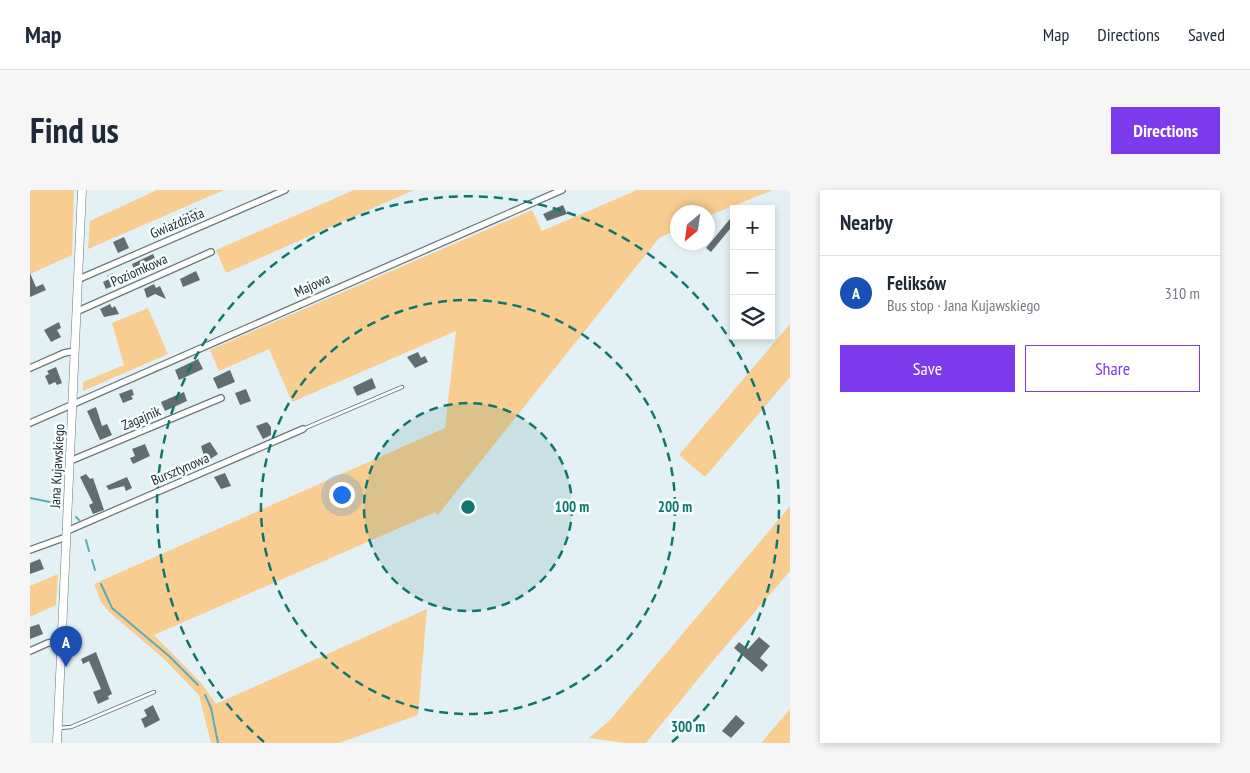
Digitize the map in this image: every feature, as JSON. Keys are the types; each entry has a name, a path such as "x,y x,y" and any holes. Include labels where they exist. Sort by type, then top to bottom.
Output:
{"main road":[{"name":"Jana Kujawskiego","path":"57,743 82,190"}],"street":[{"name":"Gwiaździsta","path":"79,279 285,190"},
{"name":"Majowa","path":"30,423 562,190"},
{"name":"Poziomkowa","path":"78,311 211,252"},
{"path":"30,368 64,353 76,351"},
{"name":"Zagajnik","path":"70,461 221,398"},
{"name":"Bursztynowa","path":"30,550 303,429"},
{"path":"30,651 48,643 61,641"}],"lane":[{"path":"303,429 402,387"},
{"path":"58,728 71,727 154,692"}],"shaded area":[{"path":"30,190 74,190 72,255 30,274"},
{"path":"157,190 224,190 88,249 90,221"},
{"path":"354,190 414,190 226,273 216,250"},
{"path":"637,190 773,190 736,205 730,205 730,207 715,213 715,205 670,205 670,233 659,238 437,516 436,512 154,635 202,684 216,704 427,609 418,715 339,743 211,743 199,695 163,658 109,612 101,602 94,584 445,428 456,331 292,402 269,349 219,371 210,350 532,210 542,231"},
{"path":"148,308 168,354 83,391 83,382 124,365 112,323"},
{"path":"790,324 790,377 705,477 679,455"},
{"path":"790,506 790,571 646,743 625,743 589,738 610,720"},
{"path":"58,574 56,605 30,617 30,586"},
{"path":"790,709 790,743 761,743"}],"building":[{"path":"563,205 567,214 547,221 543,214"},
{"path":"196,208 199,217 185,222 182,215"},
{"path":"730,219 730,229 715,247 715,237"},
{"path":"124,237 129,248 118,253 113,242"},
{"path":"153,254 159,267 136,275 132,264"},
{"path":"196,271 200,280 183,287 180,279"},
{"path":"30,273 36,287 43,284 46,290 30,297"},
{"path":"113,273 118,284 106,289 103,282 109,279 107,276"},
{"path":"154,284 156,288 160,286 166,299 155,294 147,298 144,289"},
{"path":"110,304 112,308 115,306 119,314 104,317 100,309"},
{"path":"59,322 61,328 57,330 61,337 51,342 44,330"},
{"path":"418,352 421,358 425,356 428,362 415,368 407,357"},
{"path":"198,359 203,369 179,380 175,370"},
{"path":"56,367 62,383 57,385 55,382 49,385 45,376 49,374 47,371"},
{"path":"230,370 235,382 218,389 213,378"},
{"path":"372,378 376,388 357,396 353,387"},
{"path":"132,389 134,395 131,396 133,399 123,403 119,394"},
{"path":"246,389 251,401 240,405 235,393"},
{"path":"184,392 187,401 165,411 161,402"},
{"path":"96,407 102,426 107,424 112,435 100,440 87,411"},
{"path":"267,422 271,427 271,435 263,439 256,426"},
{"path":"210,442 218,454 206,462 201,446"},
{"path":"145,444 150,456 133,464 130,458 135,456 132,449"},
{"path":"225,473 231,486 221,489 214,477"},
{"path":"86,474 90,479 93,478 104,510 93,514 89,505 93,503 80,477"},
{"path":"127,477 132,488 126,491 124,486 109,490 106,486"},
{"path":"40,559 44,569 30,574 30,563"},
{"path":"39,624 43,634 30,639 30,627"},
{"path":"759,637 770,646 760,658 768,665 762,672 734,648 739,642 748,649"},
{"path":"96,652 112,694 108,696 109,699 98,704 93,692 101,689 89,661 83,664 81,659"},
{"path":"153,705 160,720 145,728 141,719 147,716 144,710"},
{"path":"736,715 745,723 731,738 722,731"}],"waterway":[{"path":"30,498 50,502"},
{"path":"76,517 79,520"},
{"path":"86,540 89,551"},
{"path":"92,560 95,570"},
{"path":"101,584 112,608 169,656 198,685"},
{"path":"205,695 211,708 218,743"}],"place":[{"name":"Feliksów","path":"66,667"}]}
